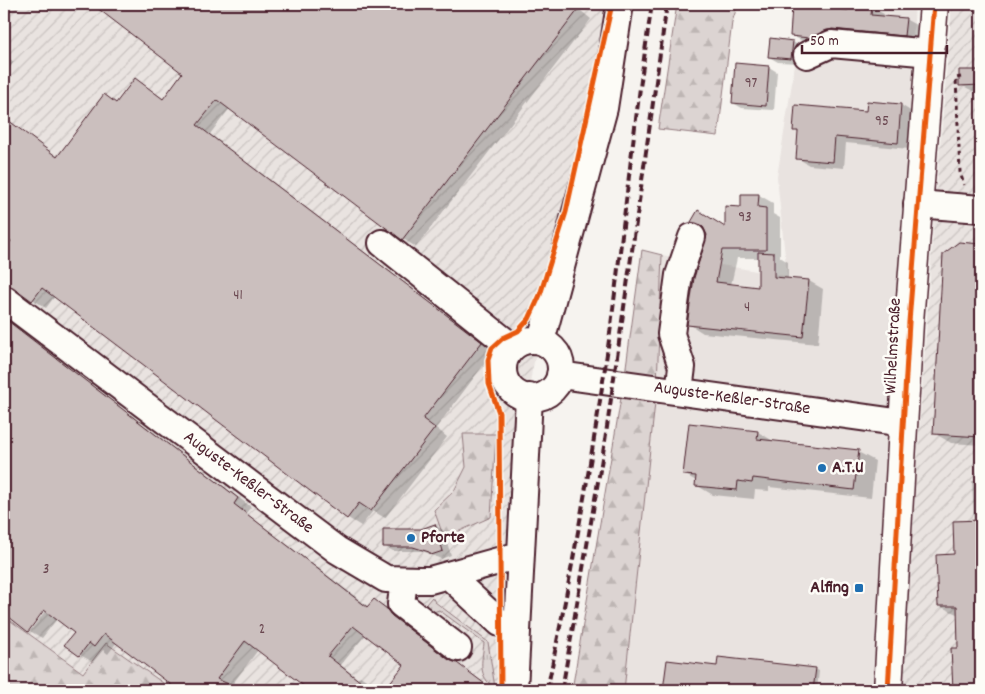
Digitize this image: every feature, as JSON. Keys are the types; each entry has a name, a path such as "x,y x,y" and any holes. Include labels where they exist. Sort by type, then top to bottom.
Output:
{"main road":[{"name":"Wilhelmstraße","path":"888,690 917,204 934,4"}],"street":[{"path":"541,341 604,108 620,4"},
{"path":"807,55 831,44 931,53"},
{"path":"917,204 972,209"},
{"path":"679,391 682,367 672,334 679,275 692,237"},
{"path":"382,244 512,347"},
{"name":"Auguste-Keßler-Straße","path":"4,299 337,550 386,579 430,580 520,555"},
{"path":"529,340 541,341 554,350 558,357 560,375 551,391 543,396 529,398 517,394 505,380 503,363 512,347 529,340"},
{"name":"Auguste-Keßler-Straße","path":"560,375 903,423"},
{"path":"514,690 529,398"},
{"path":"448,575 500,623"},
{"path":"404,580 401,604 458,648"}],"path":[{"path":"961,78 956,78 960,172 972,209"}],"shaded area":[{"path":"4,4 616,4 601,109 532,370 522,435 510,690 173,690 106,643 84,673 4,616"},
{"path":"834,4 915,4 912,51 926,52 899,420 657,384 662,255 787,276 777,177 798,45 831,44"},
{"path":"952,4 981,4 981,690 901,690 934,217"},
{"path":"655,393 896,429 879,690 624,690"}],"green space":[{"path":"677,4 738,4 732,22 718,136 658,129"},
{"path":"642,250 662,255 657,384 624,690 572,690 625,374"},
{"path":"463,434 496,434 491,517 444,538 434,510 454,491 466,467"},
{"path":"432,597 435,602 488,642 495,688 485,679 483,673 484,643 439,610 428,614 426,604"},
{"path":"4,616 83,673 106,643 173,690 4,690"}],"building":[{"path":"92,4 570,4 578,10 402,240 217,100 197,125 482,342 423,419 435,428 371,511 359,503 347,519 42,288 32,301 13,287 4,284 4,250 11,241 4,235 4,117 57,157 104,94 116,103 135,78 163,99 182,73"},
{"path":"848,4 872,6 871,15 906,18 904,36 832,29 809,38 790,36 792,6 848,10"},
{"path":"770,38 793,41 791,59 768,57"},
{"path":"735,63 769,66 766,106 732,103"},
{"path":"959,70 981,70 981,85 959,86"},
{"path":"867,101 901,104 898,143 835,137 833,162 796,159 798,131 793,131 795,105 866,111"},
{"path":"741,194 759,194 758,207 766,208 766,250 722,250 716,282 758,287 758,252 774,253 774,277 809,280 803,337 687,325 694,278 707,235 703,227 691,222 698,210 725,227 725,206 741,207"},
{"path":"959,242 981,244 981,437 933,434 943,254"},
{"path":"4,318 238,498 234,504 367,607 374,599 387,609 392,616 449,660 457,663 493,690 384,690 404,665 353,626 328,656 371,690 309,690 245,641 217,679 242,690 178,690 104,634 94,647 89,643 79,656 64,645 74,633 44,610 28,632 4,613"},
{"path":"689,423 758,431 757,439 859,450 854,490 753,478 752,483 738,481 737,490 695,486 696,476 683,475"},
{"path":"981,520 981,690 953,690 951,648 958,648 957,606 938,606 936,555 954,554 953,521"},
{"name":"Pforte","path":"435,524 443,551 431,555 429,552 413,547 383,547 383,529 421,529"},
{"path":"718,657 816,668 813,690 663,690 667,660 717,666"}],"railway":[{"path":"547,690 589,468 610,333 640,86 652,4"},
{"path":"562,690 605,441 667,4"}],"cycle path":[{"path":"501,690 499,413 489,384 488,360 492,348 503,338 518,331 529,319 540,295 566,212 612,4"},
{"path":"888,690 909,322 934,4"}],"place":[{"name":"A.T.U","path":"822,468"},
{"name":"Pforte","path":"411,538"},
{"name":"Alfing","path":"859,588"}]}
